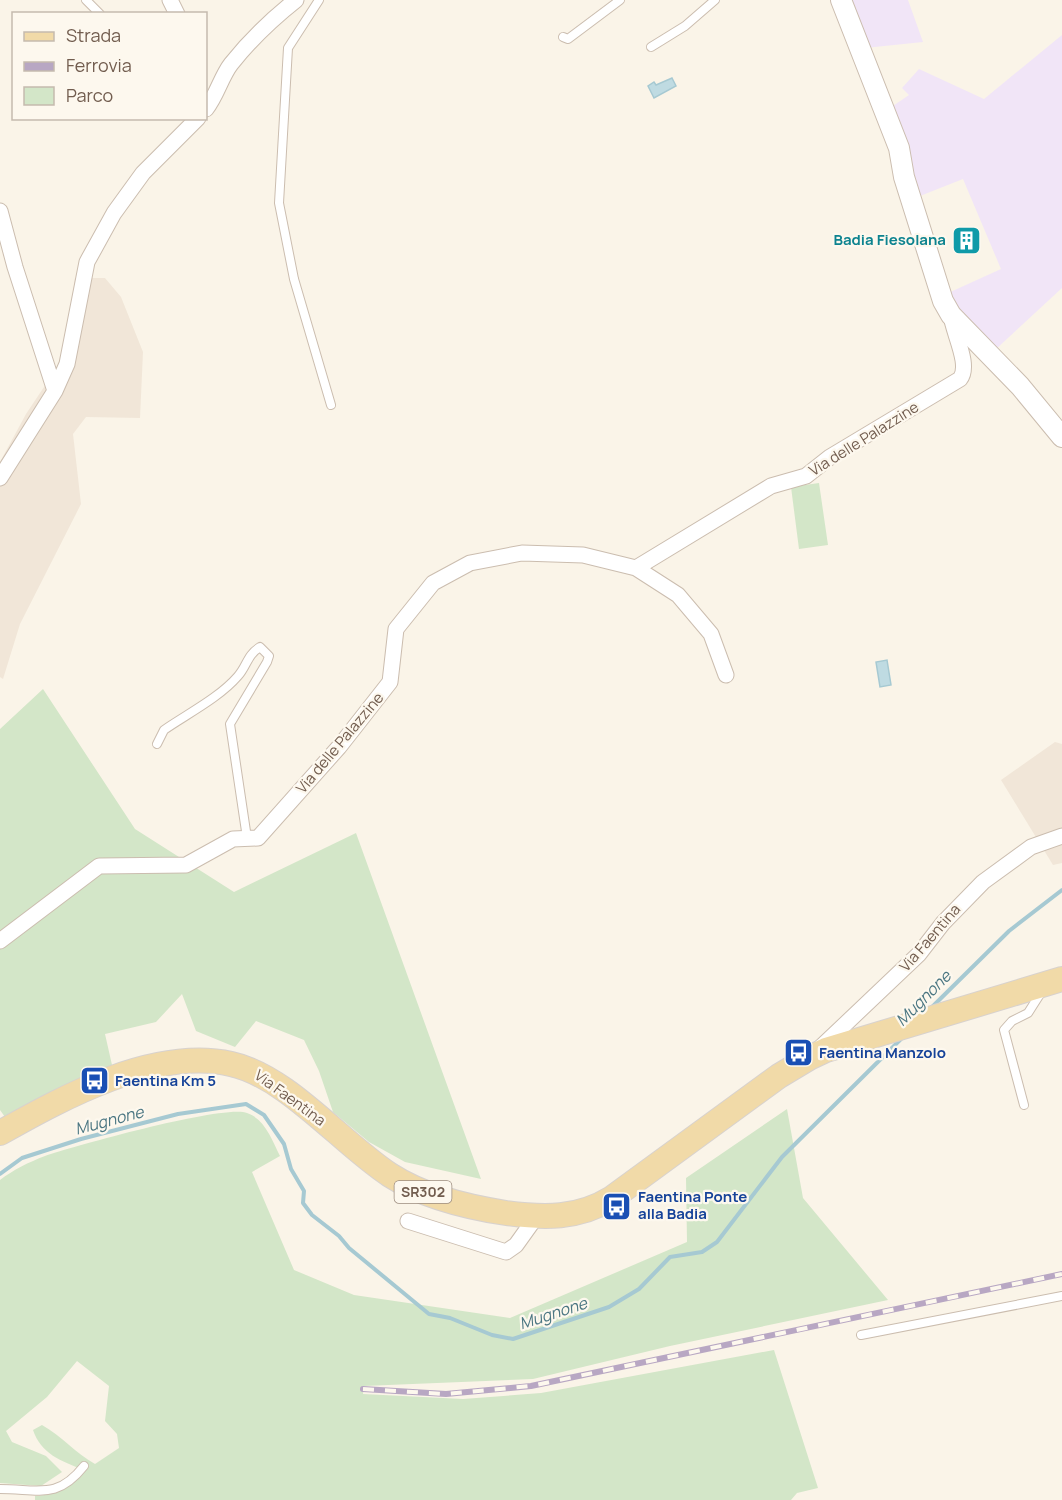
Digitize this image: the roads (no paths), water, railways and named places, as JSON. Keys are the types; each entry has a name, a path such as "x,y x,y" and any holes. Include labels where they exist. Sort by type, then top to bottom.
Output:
{"main road":[{"name":"Via Faentina","path":"0,1133 134,1070 182,1060 230,1064 251,1070 274,1083 391,1176 414,1188 442,1199 491,1211 536,1217 582,1212 603,1204 779,1076 809,1058 847,1044 1054,982"}],"street":[{"path":"207,108 215,97 230,65 269,21 296,0"},
{"path":"841,0 899,148 904,177 943,302 951,315 1020,386 1062,437"},
{"path":"0,478 55,391 67,364 87,262 114,213 143,173 195,120"},
{"path":"0,211 15,267 55,391"},
{"name":"Via delle Palazzine","path":"0,941 99,866 186,865 233,838 258,838 339,747 390,682 396,629 433,583 470,563 522,553 583,555 636,568 771,486 806,476 830,458 960,380 965,365 953,332 951,315"},
{"path":"636,568 678,595 711,634 726,675"},
{"name":"Via Faentina","path":"809,1058 911,962 956,908 983,882 1030,847 1062,836"},
{"path":"408,1221 506,1252 516,1245 536,1217"}],"lane":[{"path":"86,0 98,12"},
{"path":"319,0 288,48 279,203 294,279 331,405"},
{"path":"562,37 568,39 620,0"},
{"path":"651,47 685,26 715,0"},
{"path":"157,744 164,730 238,676 254,650 260,647 266,651 269,656 267,662 230,724 247,838"},
{"path":"1024,1105 1004,1030 1012,1021 1028,1013 1054,982"},
{"path":"861,1335 1062,1296"},
{"path":"0,1489 46,1496 75,1478 84,1466"}],"water":[{"path":"672,78 676,86 654,98 648,86 654,82 656,85"},
{"path":"887,660 891,685 880,687 876,662"}],"waterway":[{"name":"Mugnone","path":"931,1008 1009,931 1062,890"},
{"name":"Mugnone","path":"0,1174 22,1158 81,1139 178,1114 246,1104 264,1115 284,1144 291,1169 304,1191 303,1203 312,1215 339,1236 349,1248 429,1314 450,1318 492,1335 513,1339 609,1307 639,1289 670,1257 702,1252 717,1242 782,1157 903,1037"}],"railway":[{"path":"363,1389 446,1394 531,1386 1062,1274"}],"place":[{"name":"Badia Fiesolana","path":"967,240"},
{"name":"Faentina Manzolo","path":"798,1053"},
{"name":"Faentina Km 5","path":"94,1081"},
{"name":"Faentina Ponte alla Badia","path":"617,1206"}]}
